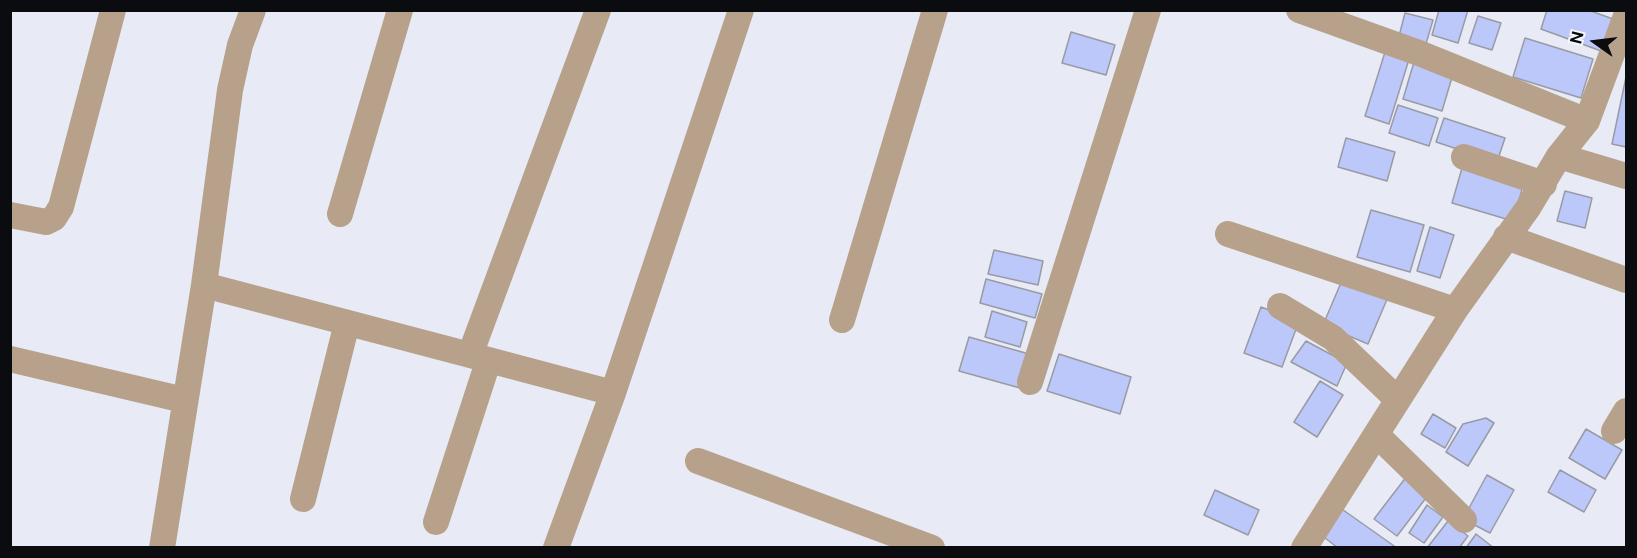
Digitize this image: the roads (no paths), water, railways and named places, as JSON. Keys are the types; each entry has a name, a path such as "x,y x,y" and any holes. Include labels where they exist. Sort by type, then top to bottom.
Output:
{"street":[{"path":"10,215 46,222 54,218 61,207 113,10"},
{"path":"162,548 204,285 230,90 240,45 253,10"},
{"path":"340,214 400,10"},
{"path":"436,522 479,358 598,10"},
{"path":"556,548 613,393 741,10"},
{"path":"842,320 935,10"},
{"path":"1030,382 1148,10"},
{"path":"1299,10 1419,53 1587,121"},
{"path":"1304,548 1455,310 1544,184 1559,156 1587,121 1626,16"},
{"path":"1559,156 1626,176"},
{"path":"1464,157 1544,184"},
{"path":"1228,234 1455,310"},
{"path":"1506,237 1626,280"},
{"path":"204,285 613,393"},
{"path":"1280,306 1333,338 1397,399"},
{"path":"303,499 347,323"},
{"path":"10,359 184,400"},
{"path":"1377,435 1464,520"},
{"path":"698,461 932,548"}]}
